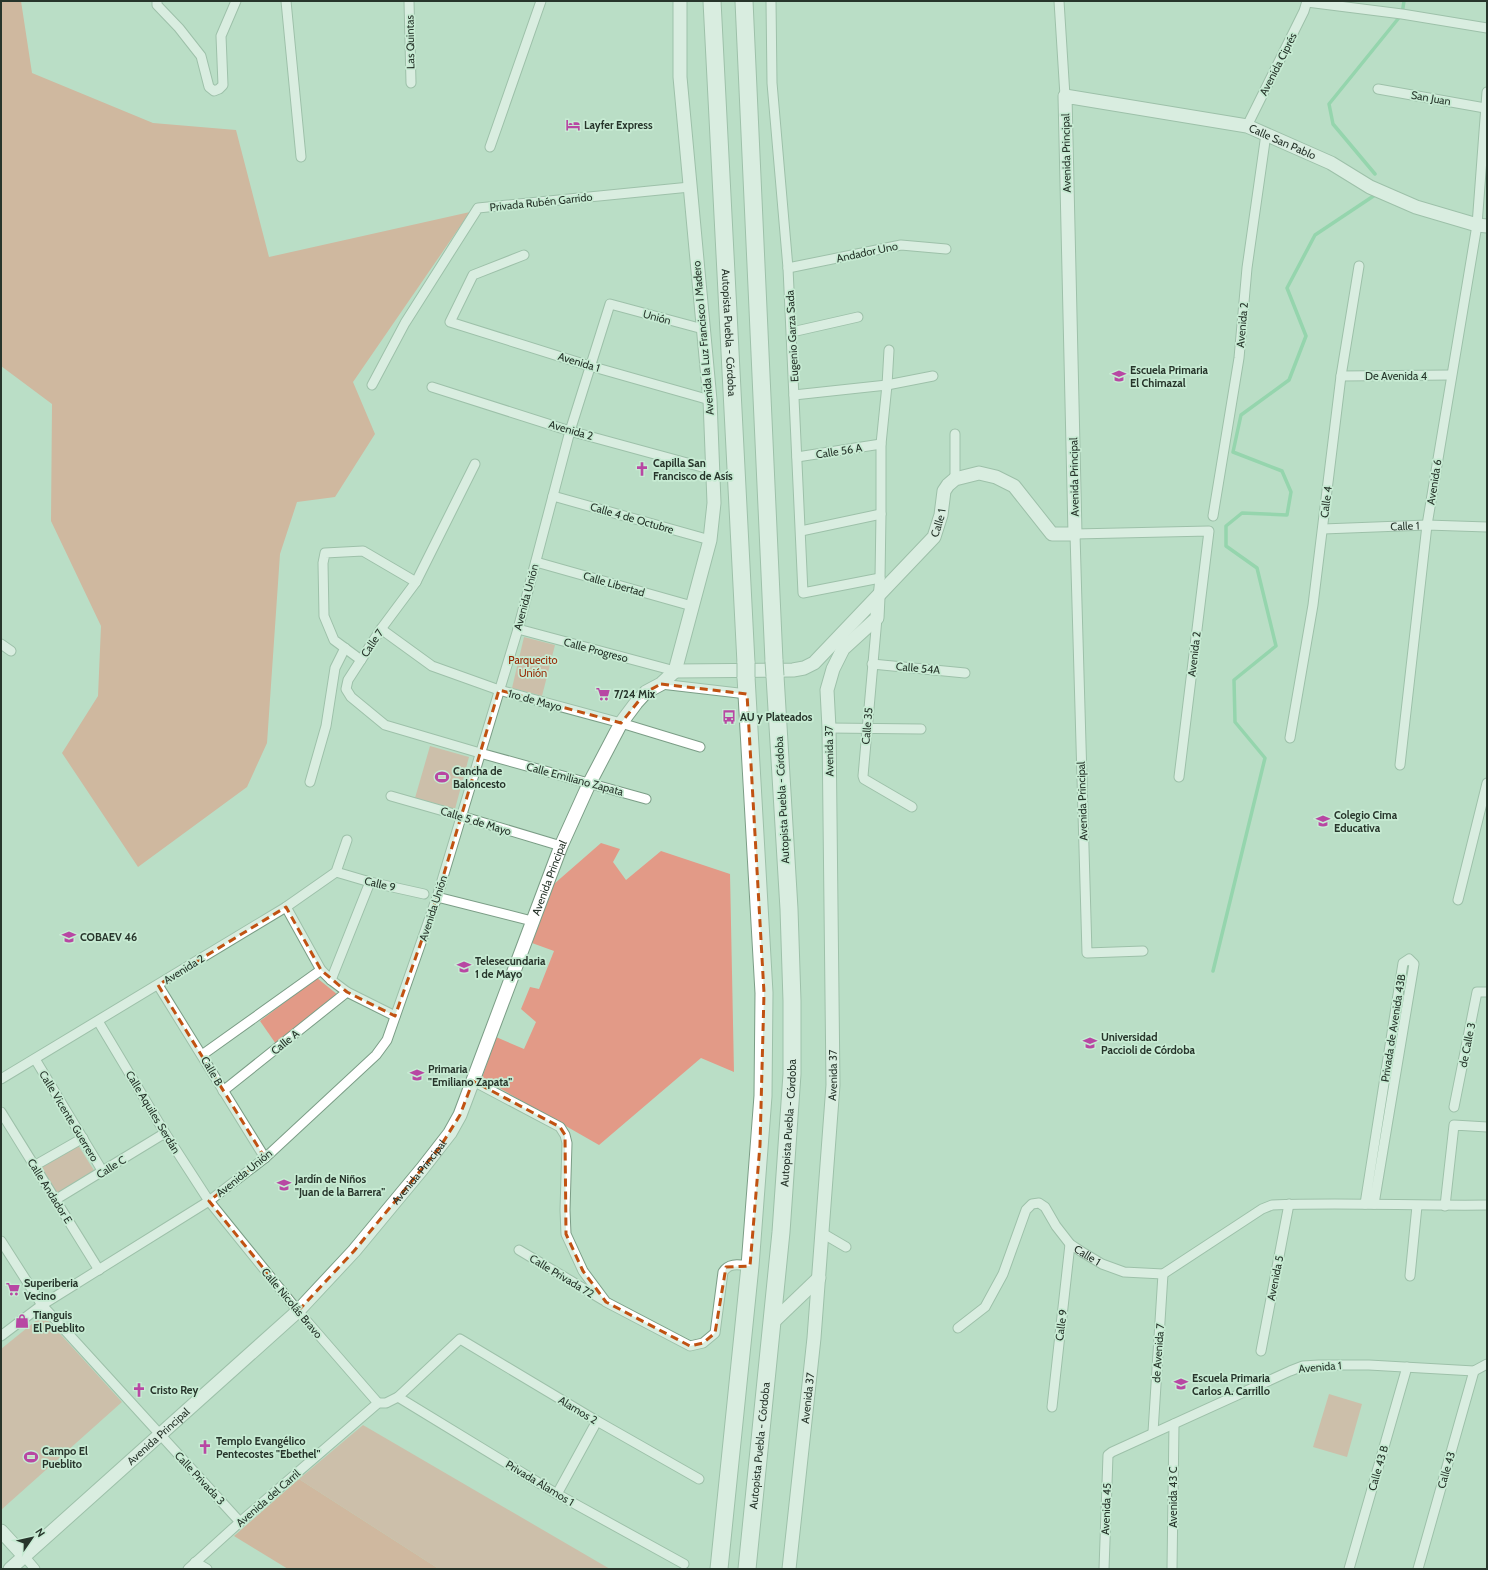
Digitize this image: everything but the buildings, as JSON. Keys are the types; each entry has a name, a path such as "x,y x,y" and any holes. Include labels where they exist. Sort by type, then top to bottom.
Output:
{"highway":[{"name":"Autopista Puebla - Córdoba","path":"712,1 747,694 764,993 762,1103 750,1266 719,1569"},
{"name":"Autopista Puebla - Córdoba","path":"744,1 775,668 789,909 792,1001 792,1074 786,1174 773,1322 747,1569"}],"street":[{"path":"157,1 157,4 179,28 201,56 210,87 214,91 219,89 223,84 221,36 236,1"},
{"path":"286,1 301,157"},
{"name":"Las Quintas","path":"409,1 411,83"},
{"path":"490,147 541,1"},
{"name":"Avenida la Luz Francisco I Madero","path":"675,671 710,540 714,503 710,400 680,69 680,1"},
{"name":"Eugenio Garza Sada","path":"772,1 772,83 792,332 803,593 880,578"},
{"name":"Avenida Principal","path":"1059,1 1065,96 1075,534 1087,953 1143,952"},
{"path":"1307,1 1402,14 1487,28"},
{"name":"Avenida Ciprés","path":"1247,126 1304,11 1307,1"},
{"name":"San Juan","path":"1378,88 1485,108"},
{"name":"Avenida 6","path":"1400,765 1427,525 1451,376 1482,226 1485,108 1487,92"},
{"name":"Calle San Pablo","path":"1065,96 1247,126 1331,163 1370,188 1416,207 1482,226"},
{"name":"Avenida 2","path":"1213,516 1239,358 1247,268 1266,134"},
{"name":"Privada Rubén Garrido","path":"372,385 405,323 478,208 690,187"},
{"name":"Andador Uno","path":"788,268 901,245 946,249"},
{"name":"Avenida 1","path":"524,256 473,274 450,322 590,366 710,400"},
{"name":"Calle 4","path":"1290,738 1313,605 1341,376 1359,266"},
{"name":"Unión","path":"610,304 703,329"},
{"name":"Avenida Unión","path":"1,1336 42,1304 210,1201 265,1158 376,1054 387,1040 438,897 518,629 570,431 610,304"},
{"path":"792,332 858,317"},
{"path":"877,618 880,578 880,444 887,385 889,350"},
{"path":"794,395 887,385 933,376"},
{"name":"De Avenida 4","path":"1341,376 1451,376"},
{"name":"Avenida 2","path":"432,387 570,431 713,470"},
{"path":"954,434 955,479 979,473 996,477 1014,486 1052,534 1075,534"},
{"name":"Calle 56 A","path":"797,457 880,444"},
{"name":"Calle 7","path":"475,464 416,582 381,629 348,680 346,689 351,697 385,725 480,753"},
{"name":"Calle 1","path":"675,671 793,670 804,668 814,663 934,536 940,515 944,491 955,479"},
{"name":"Calle 4 de Octubre","path":"553,496 710,540"},
{"path":"801,531 881,514"},
{"name":"Calle 1","path":"1323,529 1427,525 1487,527"},
{"name":"Avenida 2","path":"1075,534 1209,530 1179,777"},
{"path":"361,660 334,640 324,616 323,563 325,553 363,551 416,582"},
{"name":"Calle Libertad","path":"536,562 692,606"},
{"name":"Calle 35","path":"877,618 866,729 864,779 912,807"},
{"name":"Avenida 37","path":"789,1569 819,1278 833,1085 829,728 827,690 833,668 842,649 877,618"},
{"name":"1ro de Mayo","path":"381,629 432,666 499,690 621,723 700,747"},
{"name":"Calle Progreso","path":"518,629 675,671"},
{"path":"1,644 11,651"},
{"path":"310,782 326,726 335,668 345,648"},
{"name":"Calle 54A","path":"872,664 964,673"},
{"name":"Avenida Principal","path":"10,1569 298,1311 354,1251 440,1147 460,1115 561,846 589,784 621,723 636,703 646,692 661,684 675,671"},
{"path":"661,684 747,694"},
{"path":"829,728 921,729"},
{"name":"Calle Emiliano Zapata","path":"480,753 646,799"},
{"path":"1458,900 1487,783"},
{"name":"Calle 5 de Mayo","path":"391,796 561,846"},
{"path":"336,872 347,840"},
{"name":"Avenida 2","path":"1,1079 286,907 336,872"},
{"name":"Calle 9","path":"336,872 370,882 424,894"},
{"path":"331,980 370,882"},
{"path":"438,897 532,921"},
{"path":"286,907 321,970 346,992 395,1016"},
{"name":"Privada de Avenida 43B","path":"1409,959 1414,964 1370,1204 1403,963 1409,959"},
{"path":"202,1055 321,970"},
{"name":"Calle B","path":"158,985 265,1158"},
{"name":"Calle A","path":"223,1092 346,992"},
{"name":"de Calle 3","path":"1454,1107 1477,992 1487,992"},
{"name":"Calle Aquiles Serdán","path":"98,1021 165,1133 210,1201"},
{"name":"Calle Vicente Guerrero","path":"35,1059 103,1172"},
{"path":"473,1081 560,1127 565,1135 568,1144 565,1210 566,1234 583,1271 606,1302"},
{"name":"Calle Andador E","path":"1,1112 99,1270"},
{"path":"1445,1206 1454,1126 1487,1127"},
{"name":"Calle C","path":"56,1200 165,1133"},
{"path":"34,1166 83,1138"},
{"name":"Calle Nicolás Bravo","path":"210,1201 298,1311 378,1403"},
{"path":"1163,1274 1262,1209 1272,1205 1370,1204 1445,1206 1487,1202"},
{"name":"Calle 1","path":"958,1328 985,1307 1004,1274 1026,1210 1032,1204 1039,1203 1045,1207 1056,1226 1070,1244 1113,1269 1137,1273 1163,1274"},
{"name":"Avenida 5","path":"1261,1351 1289,1204"},
{"path":"1410,1276 1417,1206"},
{"path":"822,1233 846,1247"},
{"name":"Calle Privada 3","path":"1,1242 42,1304 240,1522"},
{"name":"Calle 9","path":"1052,1407 1070,1244"},
{"name":"Calle Privada 72","path":"519,1250 606,1302 690,1346 703,1343 715,1332 723,1272 726,1267 730,1265 750,1266"},
{"name":"de Avenida 7","path":"1153,1432 1163,1274"},
{"path":"773,1322 819,1278"},
{"name":"Avenida del Carril","path":"188,1569 378,1403 386,1403 398,1397 460,1339"},
{"name":"Alamos 2","path":"460,1339 597,1421 699,1479"},
{"path":"1474,1371 1487,1364"},
{"name":"Avenida 1","path":"1112,1452 1153,1432 1303,1366 1369,1365 1474,1371"},
{"name":"Calle 43 B","path":"1349,1569 1407,1367"},
{"name":"Calle 43","path":"1418,1569 1474,1371"},
{"name":"Privada Álamos 1","path":"398,1397 557,1494 684,1564"},
{"path":"557,1494 597,1421"},
{"name":"Avenida 43 C","path":"1172,1569 1174,1424"},
{"name":"Avenida 45","path":"1104,1569 1108,1455 1112,1452"},
{"path":"1,1531 35,1569"},
{"path":"195,1562 206,1569"}],"highlighted area":[{"path":"661,684 747,694 764,993 760,1145 750,1266 726,1267 715,1333 703,1343 690,1346 606,1302 583,1271 566,1234 565,1135 560,1127 473,1081 460,1115 440,1147 354,1251 298,1311 209,1201 265,1158 158,985 286,907 321,970 347,992 395,1016 437,897 499,690 621,723 646,692"}],"green space":[{"name":"Parquecito Unión","path":"524,637 555,645 542,696 512,688"},
{"name":"Cancha de Baloncesto","path":"430,746 469,757 455,809 415,798"},
{"path":"601,843 620,849 613,862 626,880 661,851 730,874 734,1072 701,1058 599,1145 482,1078 496,1037 524,1049 536,1022 521,1009 530,987 539,989 554,951 532,943 554,884"},
{"path":"317,978 338,995 276,1044 260,1021"},
{"path":"78,1145 95,1172 57,1195 40,1168"},
{"name":"Campo El Pueblito","path":"43,1315 122,1402 1,1510 1,1349"},
{"path":"1329,1394 1362,1404 1347,1457 1313,1447"},
{"path":"363,1425 610,1569 439,1569 299,1479"}],"shaded area":[{"path":"1,1 21,1 32,73 153,123 236,130 269,257 470,212 353,382 375,434 335,497 297,502 280,554 267,743 247,787 138,867 62,753 98,696 101,626 51,521 52,404 1,366"},
{"path":"299,1479 439,1569 288,1569 234,1536"}],"waterway":[{"path":"1375,174 1333,124 1329,104 1402,14 1404,1"},
{"path":"1213,971 1265,758 1235,722 1234,680 1276,646 1257,568 1226,546 1226,526 1242,513 1287,515 1291,492 1282,471 1233,452 1241,415 1289,380 1306,336 1287,288 1315,235 1375,195"}],"place":[{"name":"Layfer Express","path":"573,125"},
{"name":"Escuela Primaria El Chimazal","path":"1119,376"},
{"name":"Capilla San Francisco de Asís","path":"642,469"},
{"name":"7/24 Mix","path":"603,694"},
{"name":"AU y Plateados","path":"729,717"},
{"name":"Cancha de Baloncesto","path":"442,777"},
{"name":"Colegio Cima Educativa","path":"1323,821"},
{"name":"COBAEV 46","path":"69,937"},
{"name":"Telesecundaria 1 de Mayo","path":"464,967"},
{"name":"Universidad Paccioli de Córdoba","path":"1090,1043"},
{"name":"Primaria \"Emiliano Zapata\"","path":"417,1075"},
{"name":"Jardín de Niños \"Juan de la Barrera\"","path":"284,1185"},
{"name":"Superiberia Vecino","path":"13,1289"},
{"name":"Tianguis El Pueblito","path":"22,1321"},
{"name":"Escuela Primaria Carlos A. Carrillo","path":"1181,1384"},
{"name":"Cristo Rey","path":"139,1390"},
{"name":"Templo Evangélico Pentecostes \"Ebethel\"","path":"205,1447"},
{"name":"Campo El Pueblito","path":"31,1457"}]}
